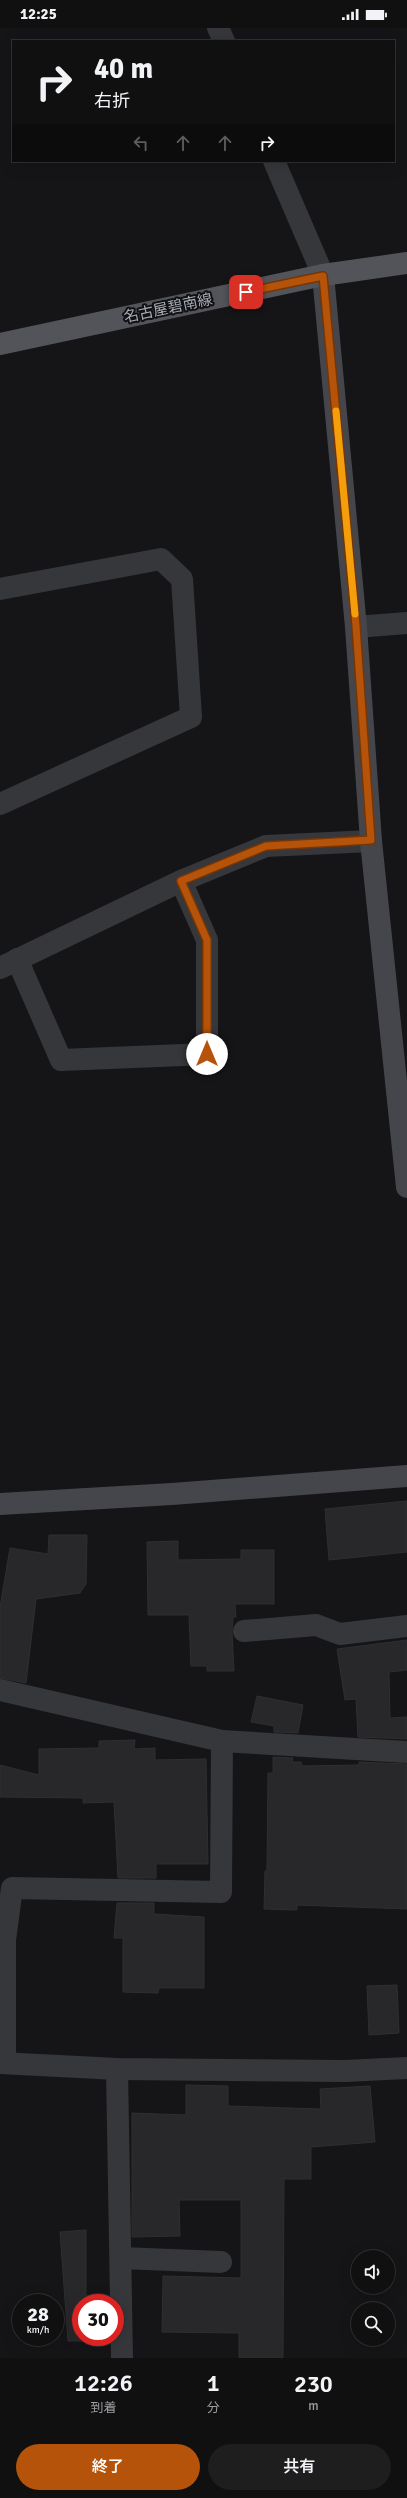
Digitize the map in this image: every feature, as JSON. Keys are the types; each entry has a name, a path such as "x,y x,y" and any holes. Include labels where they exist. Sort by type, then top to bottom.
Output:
{"main road":[{"name":"名古屋碧南線","path":"0,344 323,276 407,263"}],"street":[{"path":"218,28 224,40"},
{"path":"274,162 323,276 356,626 371,840 407,1187"},
{"path":"0,589 161,559 182,579 190,717 0,804"},
{"path":"356,626 407,623"},
{"path":"181,881 207,940 207,1054 61,1060 9,963 181,881 266,846 371,840"},
{"path":"0,1504 172,1494 407,1476"},
{"path":"244,1632 316,1625 340,1634 407,1626"},
{"path":"0,1690 222,1740 407,1752"},
{"path":"222,1740 221,1892 12,1888 3,1939 2,2063 117,2069 345,2071 407,2068"},
{"path":"117,2069 122,2358"},
{"path":"121,2258 221,2262"}],"building":[{"path":"407,1501 407,1552 329,1560 325,1509"},
{"path":"49,1535 87,1535 86,1584 80,1593 36,1599 26,1683 0,1678 0,1607 10,1548 48,1554"},
{"path":"178,1541 178,1560 241,1559 241,1550 274,1550 274,1604 235,1604 236,1617 233,1617 232,1632 234,1671 207,1671 207,1666 191,1666 189,1615 148,1615 147,1542"},
{"path":"407,1640 407,1670 389,1672 390,1718 407,1717 407,1739 358,1737 356,1699 345,1700 337,1649"},
{"path":"257,1696 303,1705 298,1733 274,1732 274,1726 251,1722"},
{"path":"135,1740 134,1749 155,1748 155,1760 206,1759 208,1864 156,1864 156,1878 118,1878 114,1802 83,1803 83,1798 0,1797 0,1765 39,1775 39,1749 99,1748 99,1741"},
{"path":"273,1757 293,1758 292,1762 301,1762 302,1766 359,1765 359,1762 407,1764 407,1909 297,1905 297,1910 264,1909 265,1871 267,1871 268,1773 273,1773"},
{"path":"117,1903 154,1903 154,1914 204,1917 204,1988 159,1988 158,1993 123,1992 123,1938 114,1938"},
{"path":"397,1985 399,2033 369,2035 367,1986"},
{"path":"186,2085 228,2086 228,2106 321,2109 320,2089 370,2086 375,2142 311,2147 311,2179 284,2179 283,2358 239,2358 239,2333 162,2332 163,2276 241,2278 241,2200 179,2200 180,2236 132,2237 132,2113 186,2115"},
{"path":"86,2230 86,2294 72,2294 72,2341 68,2341 60,2232"}],"slow traffic":[{"path":"336,411 355,614"}],"route":[{"path":"207,1054 207,940 181,881 266,846 371,840 356,626 323,276 246,292"}]}
